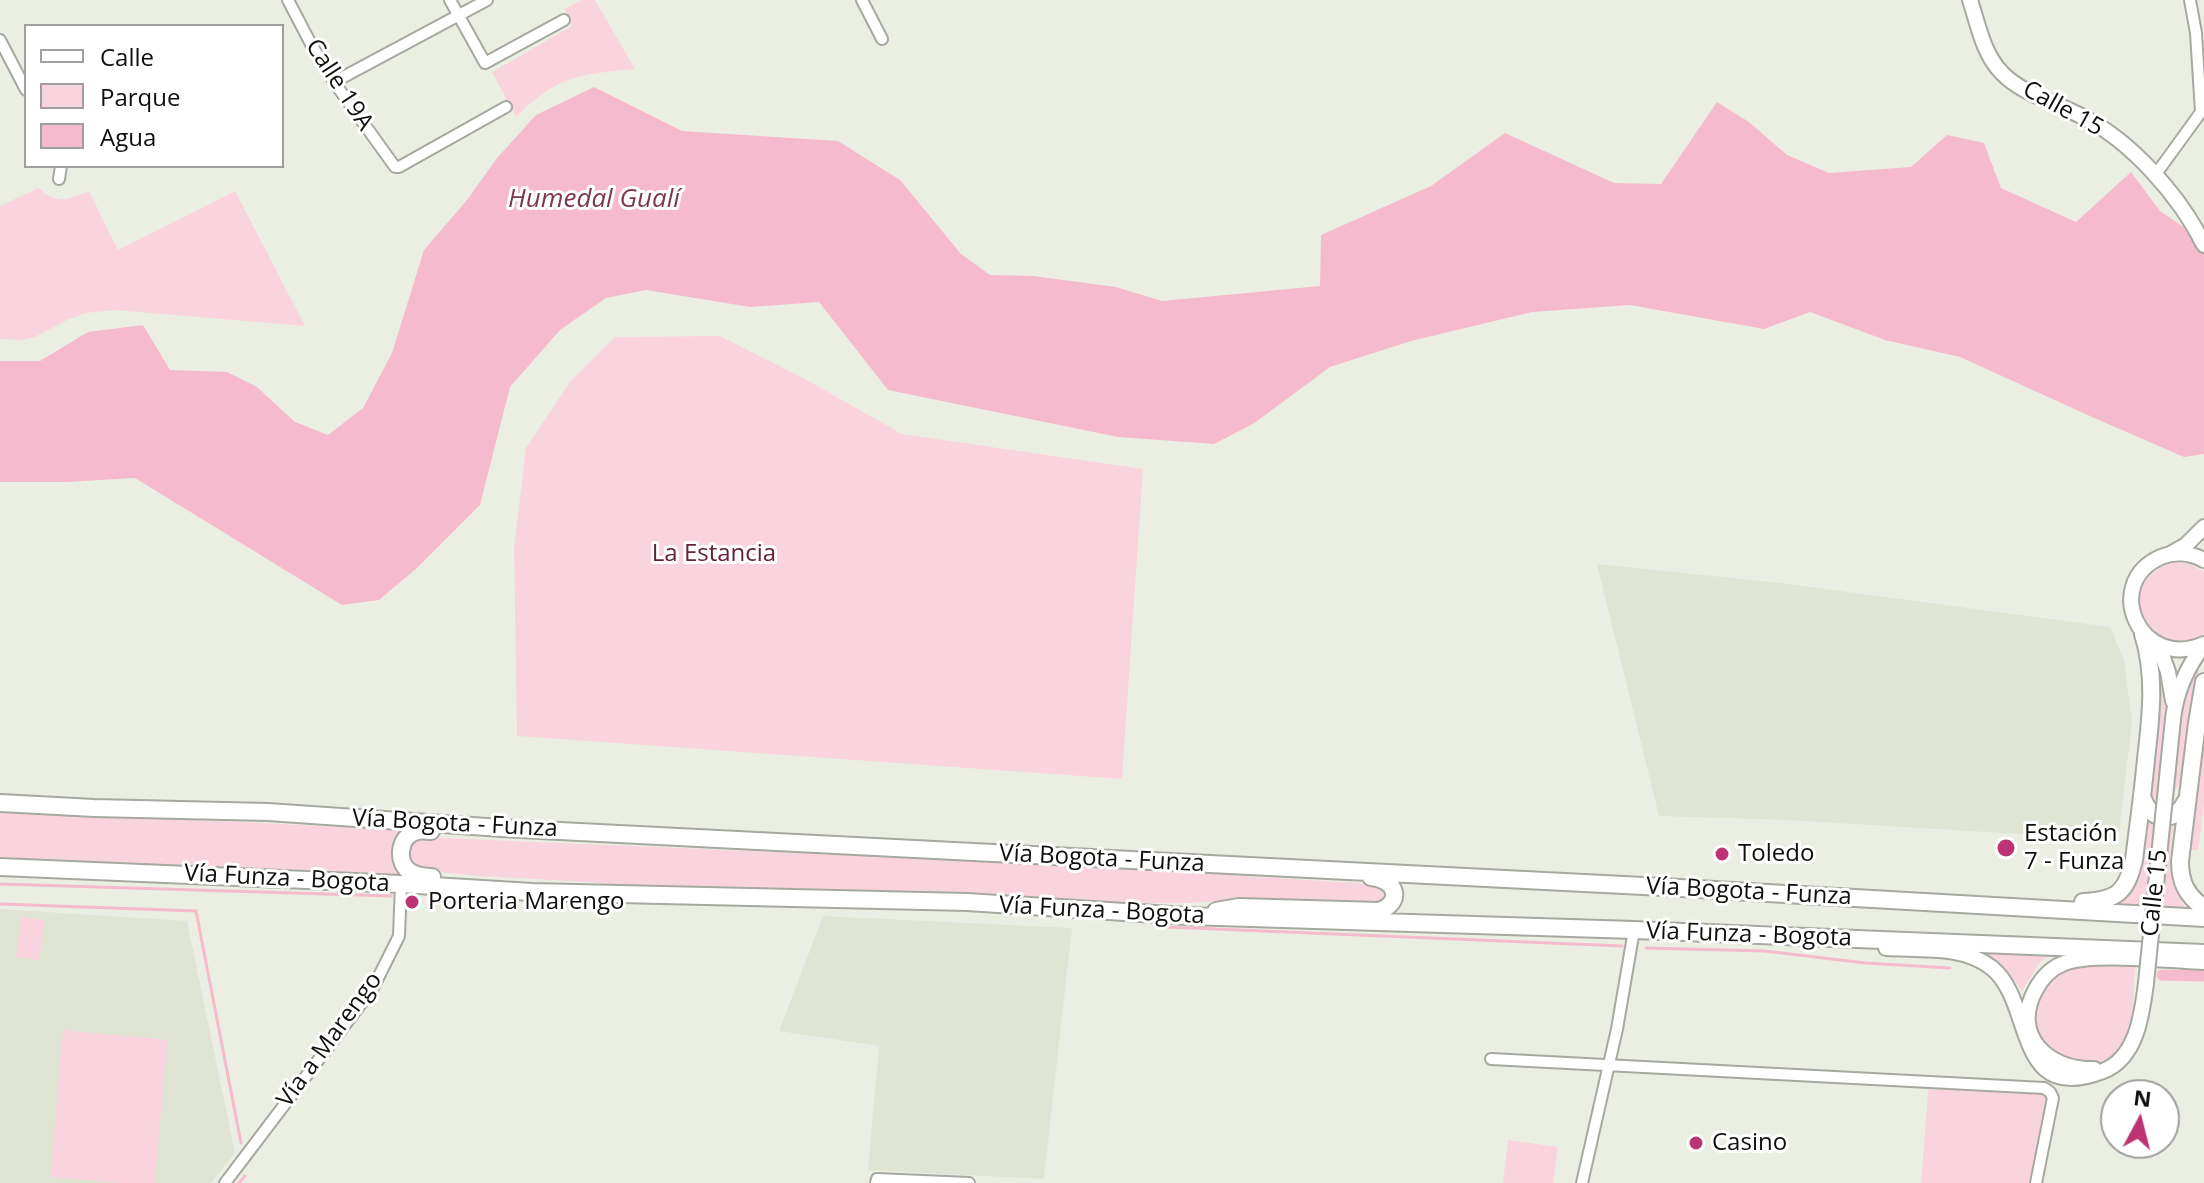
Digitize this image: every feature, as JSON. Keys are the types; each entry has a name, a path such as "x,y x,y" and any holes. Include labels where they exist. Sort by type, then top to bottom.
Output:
{"main road":[{"path":"1998,906 2015,902 2097,901 2112,898 2127,884 2134,860 2152,710 2149,653 2143,634"},
{"path":"2204,682 2180,861 2180,877 2185,890 2204,908"},
{"path":"2142,795 2146,807 2163,817 2180,811 2187,800"},
{"name":"Vía Bogota - Funza","path":"0,803 257,812 2204,918"},
{"path":"637,835 577,838 418,831 404,840 401,859 413,874 423,877 638,895"},
{"path":"1187,916 1239,907 1379,911 1393,902 1394,891 1390,883 1382,878 1244,870 1212,865"},
{"name":"Vía Funza - Bogota","path":"0,867 532,892 955,902 1187,916 2204,953"}],"street":[{"name":"Calle 19A","path":"288,0 334,82 395,167 506,107"},
{"path":"450,0 485,63 564,20"},
{"path":"334,82 487,0"},
{"path":"862,0 882,39"},
{"name":"Calle 15","path":"1970,0 1987,49 2002,73 2019,86 2104,129 2156,174 2204,245"},
{"path":"2156,174 2202,111 2196,33 2190,0"},
{"path":"0,40 24,86"},
{"path":"59,179 61,168"},
{"path":"2204,527 2186,545 2158,559 2139,575 2131,599 2136,623 2143,634 2159,646 2182,651 2204,645"},
{"path":"2158,559 2179,553 2204,560"},
{"name":"Calle 15","path":"2111,1068 2136,1036 2142,1016 2174,714 2188,669 2204,645"},
{"name":"Calle 15","path":"2159,646 2168,672 2174,714"},
{"name":"Vía a Marengo","path":"225,1183 373,988 399,936 401,884"},
{"path":"1582,1183 1617,1029 1634,930"},
{"path":"1795,936 1840,946 1955,952 1974,957 2003,978 2012,993 2025,1037 2042,1065 2063,1078 2076,1078 2111,1068"},
{"path":"2111,1068 2069,1068 2041,1051 2028,1024 2029,1009 2040,983 2050,971 2082,958 2204,962"},
{"path":"1491,1059 2044,1088 2053,1098 2036,1183"},
{"path":"876,1183 877,1179 969,1183"}],"shaded area":[{"path":"1597,564 1780,583 2110,627 2124,660 2132,722 2118,840 1788,820 1659,816"},
{"path":"0,909 187,921 235,1153 211,1183 0,1183"},
{"path":"823,916 1072,928 1044,1179 868,1170 879,1046 779,1031"}],"green space":[{"path":"581,0 595,0 635,69 583,76 557,85 516,117 492,72 572,26 565,9"},
{"path":"38,188 57,199 75,197 89,191 118,250 235,191 305,326 114,310 86,313 35,337 0,339 0,206"},
{"name":"La Estancia","path":"720,336 805,379 902,434 1143,469 1122,779 517,736 514,547 526,448 570,382 615,337"},
{"path":"2177,562 2190,564 2204,572 2204,633 2185,642 2168,641 2154,632 2144,618 2140,602 2143,586 2155,572"},
{"path":"2156,654 2183,695 2201,657 2182,773 2172,797 2162,801 2150,794 2158,707"},
{"path":"2204,733 2204,805 2198,850 2189,850"},
{"path":"0,810 401,830 391,855 408,876 0,858"},
{"path":"2147,818 2174,820 2171,876 2187,909 2117,903 2138,875"},
{"path":"420,837 1197,870 1373,884 1383,888 1387,898 1381,906 1244,900 1090,903 616,886 419,870 410,861 408,852 410,843"},
{"path":"21,917 45,920 39,960 16,957"},
{"path":"1982,951 2054,953 2040,962 2022,991 2004,968"},
{"path":"2072,966 2135,967 2132,1029 2124,1045 2111,1057 2095,1065 2078,1066 2049,1054 2032,1027 2035,995 2044,982"},
{"path":"63,1030 167,1040 155,1183 50,1177"},
{"path":"1929,1081 2050,1092 2036,1183 1921,1183"},
{"path":"1508,1140 1558,1147 1553,1183 1503,1183"}],"water":[{"name":"Humedal Gualí","path":"594,87 682,131 838,141 900,180 961,254 990,275 1033,276 1116,287 1162,301 1320,286 1321,235 1431,186 1505,133 1614,183 1661,184 1717,102 1749,122 1787,155 1829,173 1911,167 1947,135 1984,143 2001,188 2076,222 2131,172 2160,211 2204,241 2204,454 2184,457 1960,357 1885,340 1810,312 1764,329 1630,305 1532,312 1411,341 1330,367 1253,424 1214,444 1118,437 888,390 819,302 750,307 646,290 606,298 560,330 510,387 480,505 417,568 379,600 342,605 135,478 0,482 0,361 40,361 88,332 143,325 170,370 227,372 257,387 295,422 328,435 363,408 392,353 424,250 467,200 497,158 536,115"}],"waterway":[{"path":"0,884 391,896"},
{"path":"0,904 196,911 241,1143"},
{"path":"1167,927 1622,946"},
{"path":"1646,948 1765,951 1865,963 1950,968"},
{"path":"2162,975 2204,976"},
{"path":"239,1183 245,1176"}],"place":[{"name":"Estación 7 - Funza","path":"2006,848"},
{"name":"Toledo","path":"1722,854"},
{"name":"Porteria Marengo","path":"412,902"},
{"name":"Casino","path":"1696,1143"}]}
